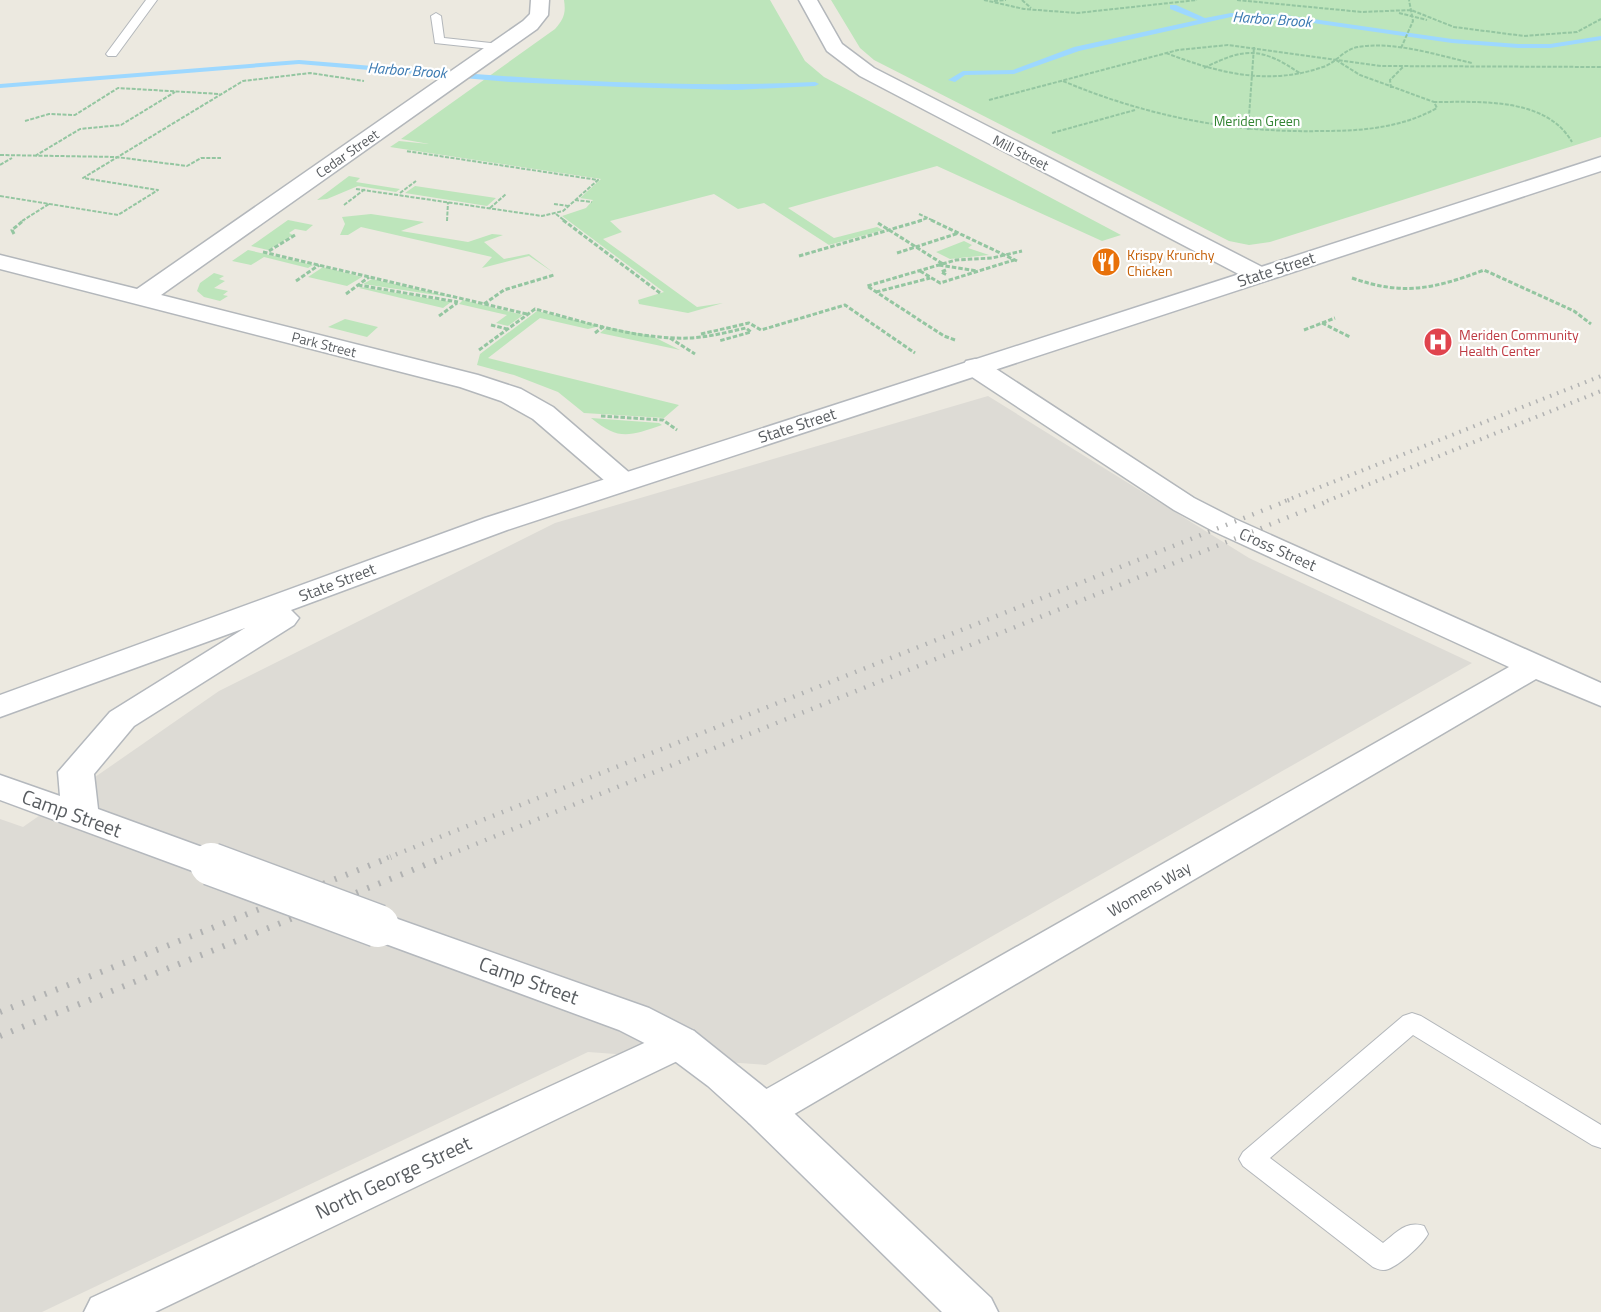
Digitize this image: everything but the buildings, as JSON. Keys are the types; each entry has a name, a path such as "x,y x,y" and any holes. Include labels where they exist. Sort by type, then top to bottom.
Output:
{"street":[{"name":"Cedar Street","path":"141,298 530,25 539,15 540,0"},
{"name":"Mill Street","path":"808,0 834,47 867,72 1259,275"},
{"name":"State Street","path":"0,707 354,575 622,481 1601,164"},
{"name":"Park Street","path":"0,262 469,381 511,395 543,413 622,481"},
{"name":"Cross Street","path":"975,367 1184,504 1224,525 1601,696"},
{"path":"80,816 76,772 122,718 354,575"},
{"name":"Womens Way","path":"764,1111 1534,666"},
{"name":"Camp Street","path":"0,787 634,1019 679,1042 723,1075 764,1111 974,1312"},
{"name":"North George Street","path":"108,1312 679,1042"}],"lane":[{"path":"112,54 152,0"},
{"path":"436,16 439,41 500,47"},
{"path":"1414,1234 1383,1259 1252,1159 1412,1022 1542,1113 1601,1138"}],"path":[{"path":"984,0 1006,0"},
{"path":"984,0 1037,10 1098,12 1197,0"},
{"path":"1022,0 1026,5 1037,10"},
{"path":"1238,0 1345,11 1412,10 1433,21"},
{"path":"1401,48 1413,18 1409,0"},
{"path":"1395,12 1480,32 1539,36 1577,32 1601,19"},
{"path":"988,100 1166,53 1203,46 1254,47 1335,60 1404,67 1482,65 1601,67"},
{"path":"1248,130 1254,47"},
{"path":"1166,53 1204,68 1252,79 1301,74 1329,66 1341,54 1357,47 1401,48 1482,65"},
{"path":"1204,68 1234,54 1254,54 1275,56 1301,74"},
{"path":"1335,60 1360,75 1434,102 1488,103 1539,114 1561,124 1571,139 1572,146"},
{"path":"1391,88 1390,80 1404,67"},
{"path":"0,196 118,215 158,190 83,178 243,81 310,74 364,81"},
{"path":"1062,81 1136,110 1187,122 1248,130 1305,132 1381,127 1427,115 1437,108 1434,102"},
{"path":"25,121 50,114 75,115 118,88 221,94"},
{"path":"34,157 80,129 101,129 121,125 176,92"},
{"path":"1044,135 1136,110"},
{"path":"349,192 365,189 542,216 556,214 569,206 575,198 598,180 406,151"},
{"path":"416,157 422,153"},
{"path":"0,155 116,157 187,166 201,158 221,158"},
{"path":"0,165 13,157"},
{"path":"443,160 448,157"},
{"path":"463,165 469,160"},
{"path":"507,171 512,167"},
{"path":"531,174 535,170"},
{"path":"556,179 562,174"},
{"path":"400,194 417,181"},
{"path":"344,205 365,189"},
{"path":"489,208 506,194"},
{"path":"575,198 591,202"},
{"path":"447,221 448,201"},
{"path":"15,239 12,230 17,224 49,204"},
{"path":"554,204 569,206"},
{"path":"556,214 613,260 660,293"},
{"path":"919,214 1015,261 940,283 920,271"},
{"path":"799,256 928,218"},
{"path":"878,223 944,264"},
{"path":"897,253 959,233"},
{"path":"266,253 295,235"},
{"path":"256,250 528,314"},
{"path":"956,340 944,336 867,286 956,260 1004,256 1022,251"},
{"path":"296,281 319,265"},
{"path":"939,265 947,270"},
{"path":"947,275 941,272 966,268 978,271"},
{"path":"1343,273 1376,286 1419,291 1436,288 1484,270 1574,312 1592,324"},
{"path":"484,304 504,290 554,275"},
{"path":"346,294 370,277"},
{"path":"876,292 931,278"},
{"path":"358,285 458,302"},
{"path":"439,316 462,299"},
{"path":"695,337 708,331 749,322 761,330 845,305 915,354"},
{"path":"475,353 535,309 604,326 669,338 695,337 746,328 751,332 719,341"},
{"path":"1304,330 1335,318"},
{"path":"1322,323 1350,337"},
{"path":"490,325 508,329"},
{"path":"595,333 604,326"},
{"path":"695,337 702,343"},
{"path":"669,338 695,354"},
{"path":"590,415 663,420 678,431"}],"shaded area":[{"path":"988,396 1249,558 1472,663 766,1065 588,1052 42,1312 0,1312 0,819 23,827 219,691 555,523"}],"green space":[{"path":"564,0 770,0 805,61 824,77 1121,235 1102,241 937,166 788,208 834,238 877,227 883,230 829,245 764,203 738,209 714,194 610,221 622,232 603,239 697,307 723,303 688,313 639,304 638,300 664,292 562,216 586,208 593,200 580,198 601,179 390,147 399,141 429,144 401,139 555,29 564,16"},
{"name":"Meriden Green","path":"831,0 1601,0 1601,137 1270,242 1249,245 1229,241 874,60 860,48"},
{"path":"349,176 360,178 356,182 400,189 396,192 358,186 327,199 317,200"},
{"path":"415,186 496,198 487,206 405,193"},
{"path":"371,214 424,222 401,231 468,242 492,234 503,235 484,242 504,259 529,254 554,273 529,256 482,268 492,257 361,227 348,235 340,235 345,224 342,217"},
{"path":"288,220 313,225 306,231 295,229 289,233 293,235 268,250 251,246"},
{"path":"964,241 972,245 968,248 989,255 950,259 936,252"},
{"path":"248,250 313,265 308,268 264,257 251,265 232,261"},
{"path":"323,267 362,277 347,286 308,277"},
{"path":"214,273 224,276 219,279 225,281 214,288 228,291 223,295 228,296 220,301 204,297 197,291 200,283"},
{"path":"372,279 456,298 363,284"},
{"path":"359,288 451,302 443,308"},
{"path":"463,300 523,315 508,326 496,323 507,315 459,304"},
{"path":"537,311 600,326 588,329 540,318 488,358 679,405 664,418 584,413 558,392 514,375 477,365 480,354"},
{"path":"345,319 378,327 367,337 328,327"},
{"path":"607,327 652,336 680,350 600,333"},
{"path":"591,418 662,425 641,432 625,434 609,430"}],"waterway":[{"path":"1173,7 1202,19"},
{"name":"Harbor Brook","path":"952,80 963,73 1014,72 1077,49 1231,15 1285,17 1452,41 1518,46 1550,46 1601,38"},
{"name":"Harbor Brook","path":"0,86 299,62 510,80 621,85 736,88 815,84"}],"railway":[{"path":"1285,501 1601,376"},
{"path":"1327,501 1601,391"},
{"path":"387,858 1289,500"},
{"path":"441,858 1331,500"},
{"path":"0,1012 391,857"},
{"path":"0,1036 445,857"}],"place":[{"name":"Krispy Krunchy Chicken","path":"1106,262"},
{"name":"Meriden Community Health Center","path":"1438,342"}]}
